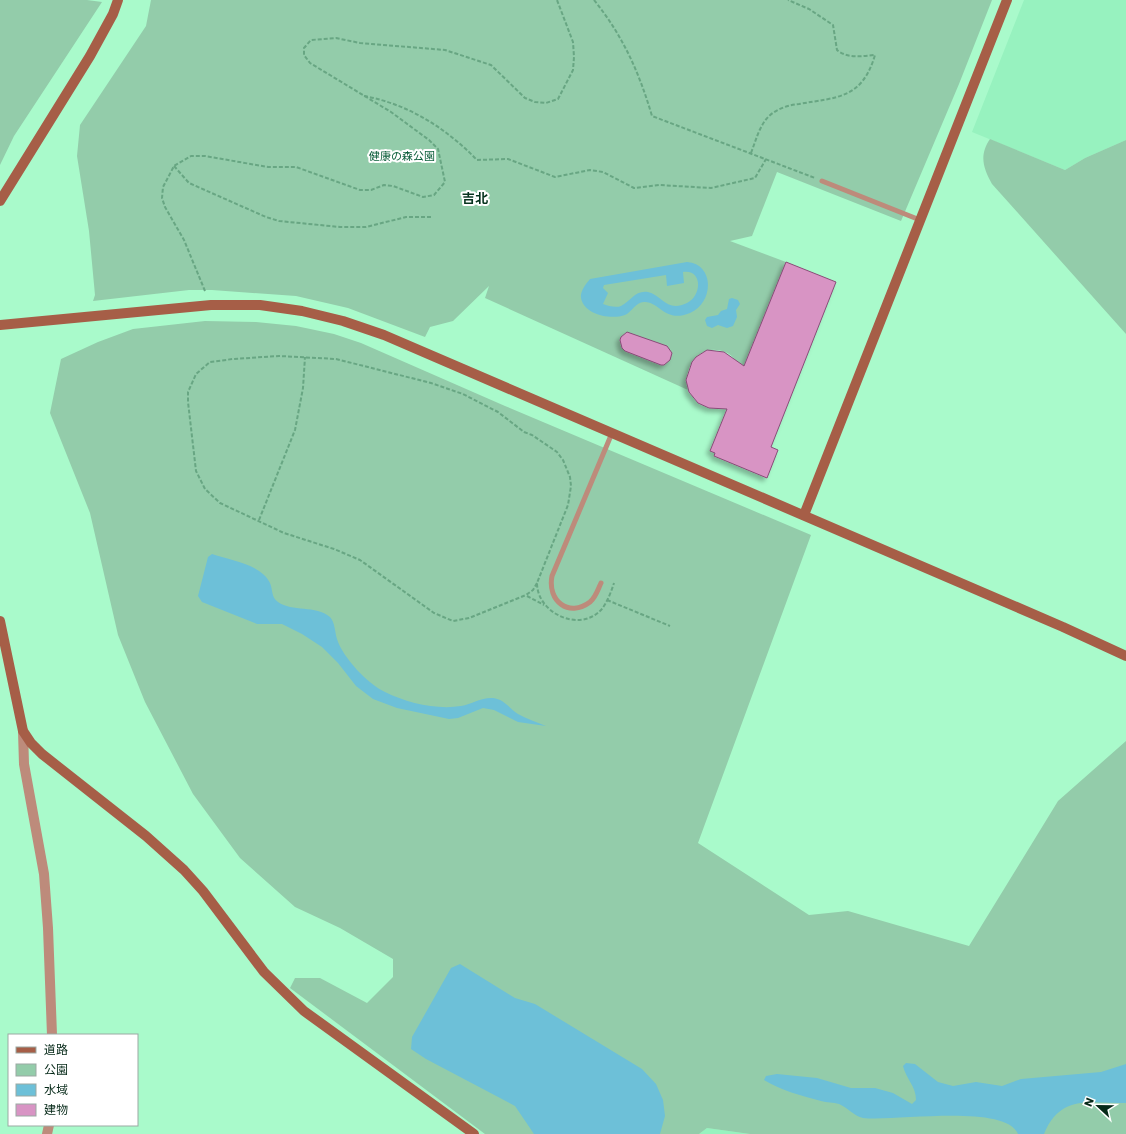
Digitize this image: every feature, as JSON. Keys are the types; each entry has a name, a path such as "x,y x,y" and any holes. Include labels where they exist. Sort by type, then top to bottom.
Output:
{"street":[{"path":"0,201 90,56 113,14 118,0"},
{"path":"804,515 1007,0"},
{"path":"0,325 211,305 260,305 302,311 342,321 384,335 1063,627 1126,656"},
{"path":"0,621 23,731 24,764 44,874 48,928 52,1034"},
{"path":"23,731 31,743 42,754 146,836 184,870 207,896 264,972 298,1006 474,1134"}],"lane":[{"path":"822,181 920,220"},
{"path":"601,583 594,598 590,602 578,607 561,605 553,596 551,589 552,576 612,433"}],"path":[{"path":"205,291 184,240 165,207 162,198 163,187 174,166 191,156 205,156 268,167 296,167 360,190 371,190 384,185 393,186 423,197 434,195 445,182 438,149 429,140 391,112 310,63 304,55 304,48 311,40 336,38 360,43 445,50 491,66 525,98 535,102 546,103 558,99 574,70 573,42 557,0"},
{"path":"594,0 611,22 629,53 642,84 652,116 822,181"},
{"path":"751,153 761,126 770,116 788,105 840,97 849,93 862,83 871,69 875,55 843,55 837,50 834,25 809,9 788,0"},
{"path":"361,95 391,102 424,118 454,137 477,160 508,159 555,177 590,170 603,172 614,176 634,188 659,185 711,188 755,178 766,159"},
{"path":"174,166 189,183 266,217 279,221 340,227 366,227 406,217 433,218"},
{"path":"279,356 305,357 336,358 431,383 463,394 498,412 524,432 532,435 557,452 568,469 571,486 570,497 533,590 526,595 469,618 453,621 434,613 360,560 334,549 284,533 220,503 212,496 199,480 196,471 188,392 196,374 210,362 279,356"},
{"path":"259,520 295,430 303,388 305,357"},
{"path":"537,583 540,598 545,606"},
{"path":"526,595 560,617 577,620 595,614 601,610 614,583"},
{"path":"607,600 670,626"}],"shaded area":[{"path":"1024,0 1126,0 1126,140 1085,158 1065,170 972,132"},
{"path":"707,1128 750,1134 699,1134"}],"green space":[{"path":"0,0 87,0 102,2 14,136 0,165"},
{"name":"健康の森公園","path":"151,0 992,0 959,84 901,221 777,172 752,236 730,241 786,262 743,368 728,353 708,350 695,359 690,365 687,381 688,390 485,298 489,286 453,321 430,327 425,337 348,308 296,296 212,290 189,290 93,301 95,295 89,231 77,156 80,125 146,26"},
{"path":"990,139 1065,170 1085,158 1126,140 1126,334 992,184 986,172 983,156"},
{"path":"205,321 256,322 296,326 334,334 361,343 505,406 811,535 698,843 809,915 848,911 969,946 1058,801 1126,741 1126,1134 750,1134 707,1128 699,1134 485,1134 290,988 295,978 320,978 367,1003 393,977 393,959 340,928 295,907 240,858 193,794 145,702 118,635 90,513 50,413 61,359 98,342 133,329"}],"water":[{"path":"687,262 696,264 703,269 707,276 708,284 704,301 698,308 690,313 675,316 664,312 651,303 642,302 625,315 613,317 599,315 587,309 583,304 581,293 590,279","holes":["683,272 690,272 697,279 698,289 692,300 680,306 670,305 648,292 636,294 619,307 603,304 608,293 603,288 604,285 666,275 667,286 684,283"]},
{"path":"732,298 738,300 740,304 736,310 737,317 733,326 727,328 718,325 712,328 707,326 705,320 707,317 718,315 721,311 727,309 729,299"},
{"path":"212,554 244,564 260,571 270,583 273,596 278,602 290,607 318,611 330,617 333,622 340,646 350,662 371,683 385,692 422,705 442,707 461,706 493,698 504,702 518,714 546,726 518,722 494,710 483,708 458,718 449,719 397,708 373,699 356,686 338,663 322,647 302,634 282,624 257,624 202,602 198,596 208,557"},
{"path":"460,964 515,998 535,1004 642,1069 656,1084 663,1100 665,1116 660,1134 534,1134 515,1106 426,1059 411,1049 412,1037 451,968"},
{"path":"906,1063 915,1064 938,1082 953,1086 976,1082 1002,1086 1021,1079 1101,1072 1126,1064 1126,1103 1088,1102 1067,1107 1058,1112 1044,1134 1018,1134 1009,1125 993,1119 971,1116 878,1119 863,1118 839,1104 823,1102 799,1095 777,1087 764,1080 766,1076 777,1074 817,1078 851,1088 875,1088 893,1093 912,1104 916,1100 916,1095 903,1066"}],"building":[{"path":"786,262 836,282 771,447 778,450 767,478 714,456 715,453 710,451 727,409 709,408 698,403 689,392 686,380 692,362 696,357 707,350 724,352 744,366"},
{"path":"627,332 667,346 672,353 670,360 664,365 661,365 625,351 622,348 620,340 621,337"}],"district":[{"name":"吉北","path":"475,198"}]}
